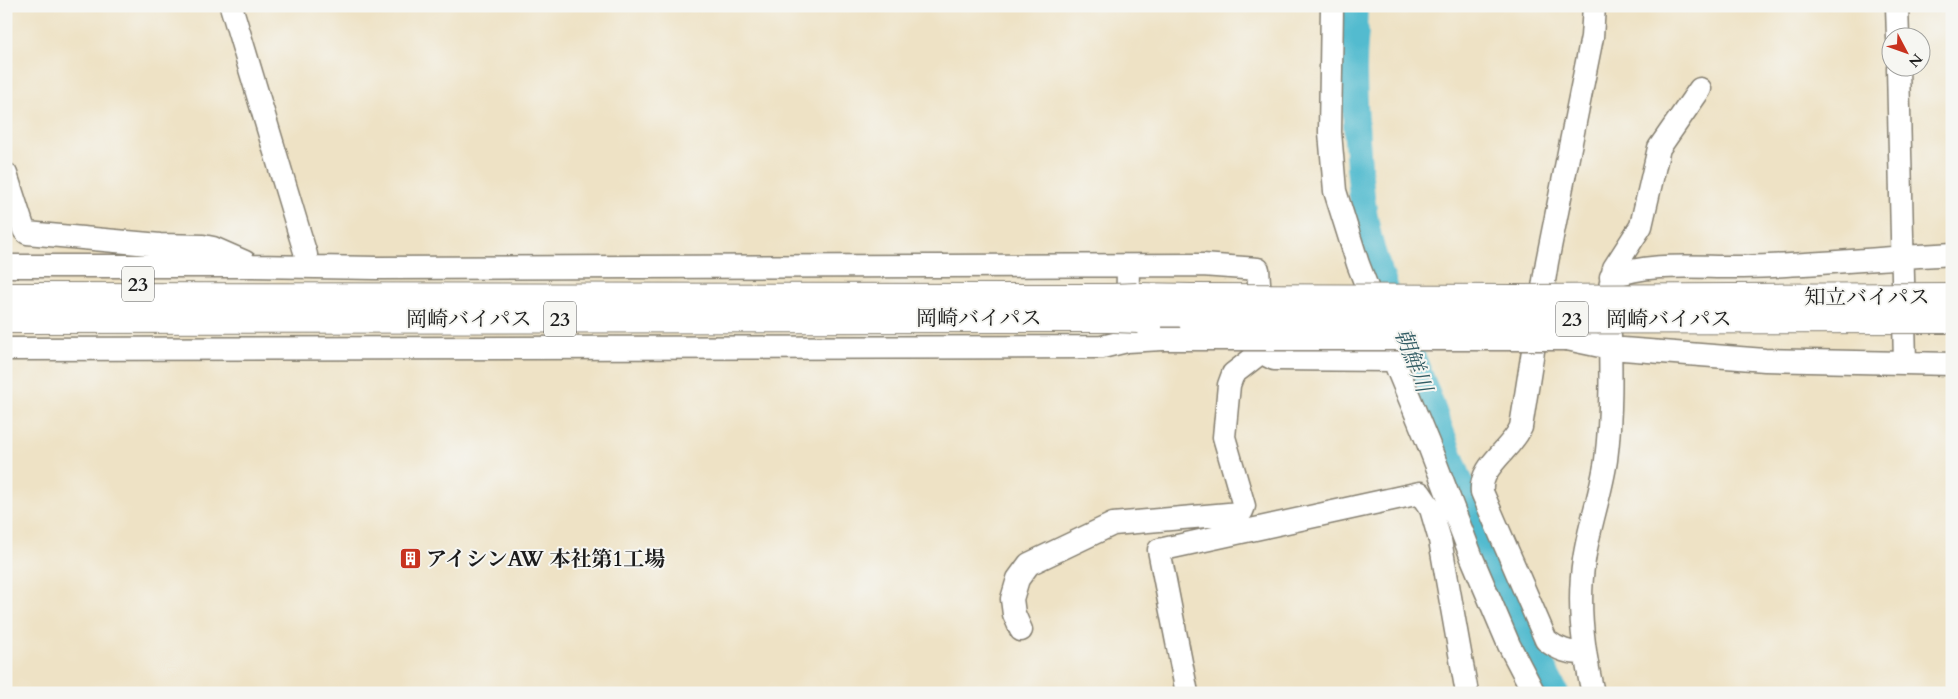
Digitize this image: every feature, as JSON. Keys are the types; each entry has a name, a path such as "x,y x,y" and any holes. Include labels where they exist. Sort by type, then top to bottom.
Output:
{"highway":[{"name":"23","path":"1782,296 1893,283 1952,282"},
{"name":"23","path":"6,284 186,284 269,296"},
{"name":"岡崎バイパス","path":"6,297 269,296 1126,315"},
{"name":"岡崎バイパス","path":"6,319 1126,315 1191,309 1527,299 1782,296"},
{"name":"知立バイパス","path":"1782,296 1952,297"},
{"name":"岡崎バイパス","path":"1191,309 1684,319 1952,319"},
{"name":"23","path":"6,334 134,326 190,318"},
{"name":"23","path":"1684,319 1809,329 1952,334"}],"street":[{"path":"231,6 306,255"},
{"path":"1332,6 1330,132 1335,191 1358,264 1393,360 1508,645 1534,693"},
{"path":"1584,653 1569,653 1546,640 1481,486 1486,474 1517,436 1521,427 1548,262 1591,46 1594,6"},
{"path":"1897,6 1898,28"},
{"path":"1898,78 1905,362"},
{"path":"1593,693 1584,653 1581,579 1606,459 1609,420 1609,292 1619,258 1633,241 1641,226 1659,148 1700,88"},
{"path":"6,174 24,230 27,233 160,245 203,246 213,248 253,266"},
{"path":"1612,277 1627,271 1646,268 1744,267 1952,254"},
{"path":"6,266 253,266 377,276 817,277 1202,264 1258,269 1264,350 1268,356 1274,359 1393,360"},
{"path":"6,349 377,342 817,341 1102,347 1126,315 1128,266"},
{"path":"1126,315 1162,339 1567,339 1610,348 1765,360 1952,364"},
{"path":"1021,630 1014,614 1012,599 1018,579 1029,564 1113,524 1240,513 1242,511 1244,506 1224,437 1228,385 1233,374 1264,350"},
{"path":"1187,693 1159,550 1420,493 1431,509 1440,540 1467,693"}],"waterway":[{"name":"朝鮮川","path":"1355,6 1354,72 1357,140 1360,181 1372,249 1490,554 1521,624 1556,693"}],"place":[{"name":"アイシンAW 本社第1工場","path":"410,559"}]}
